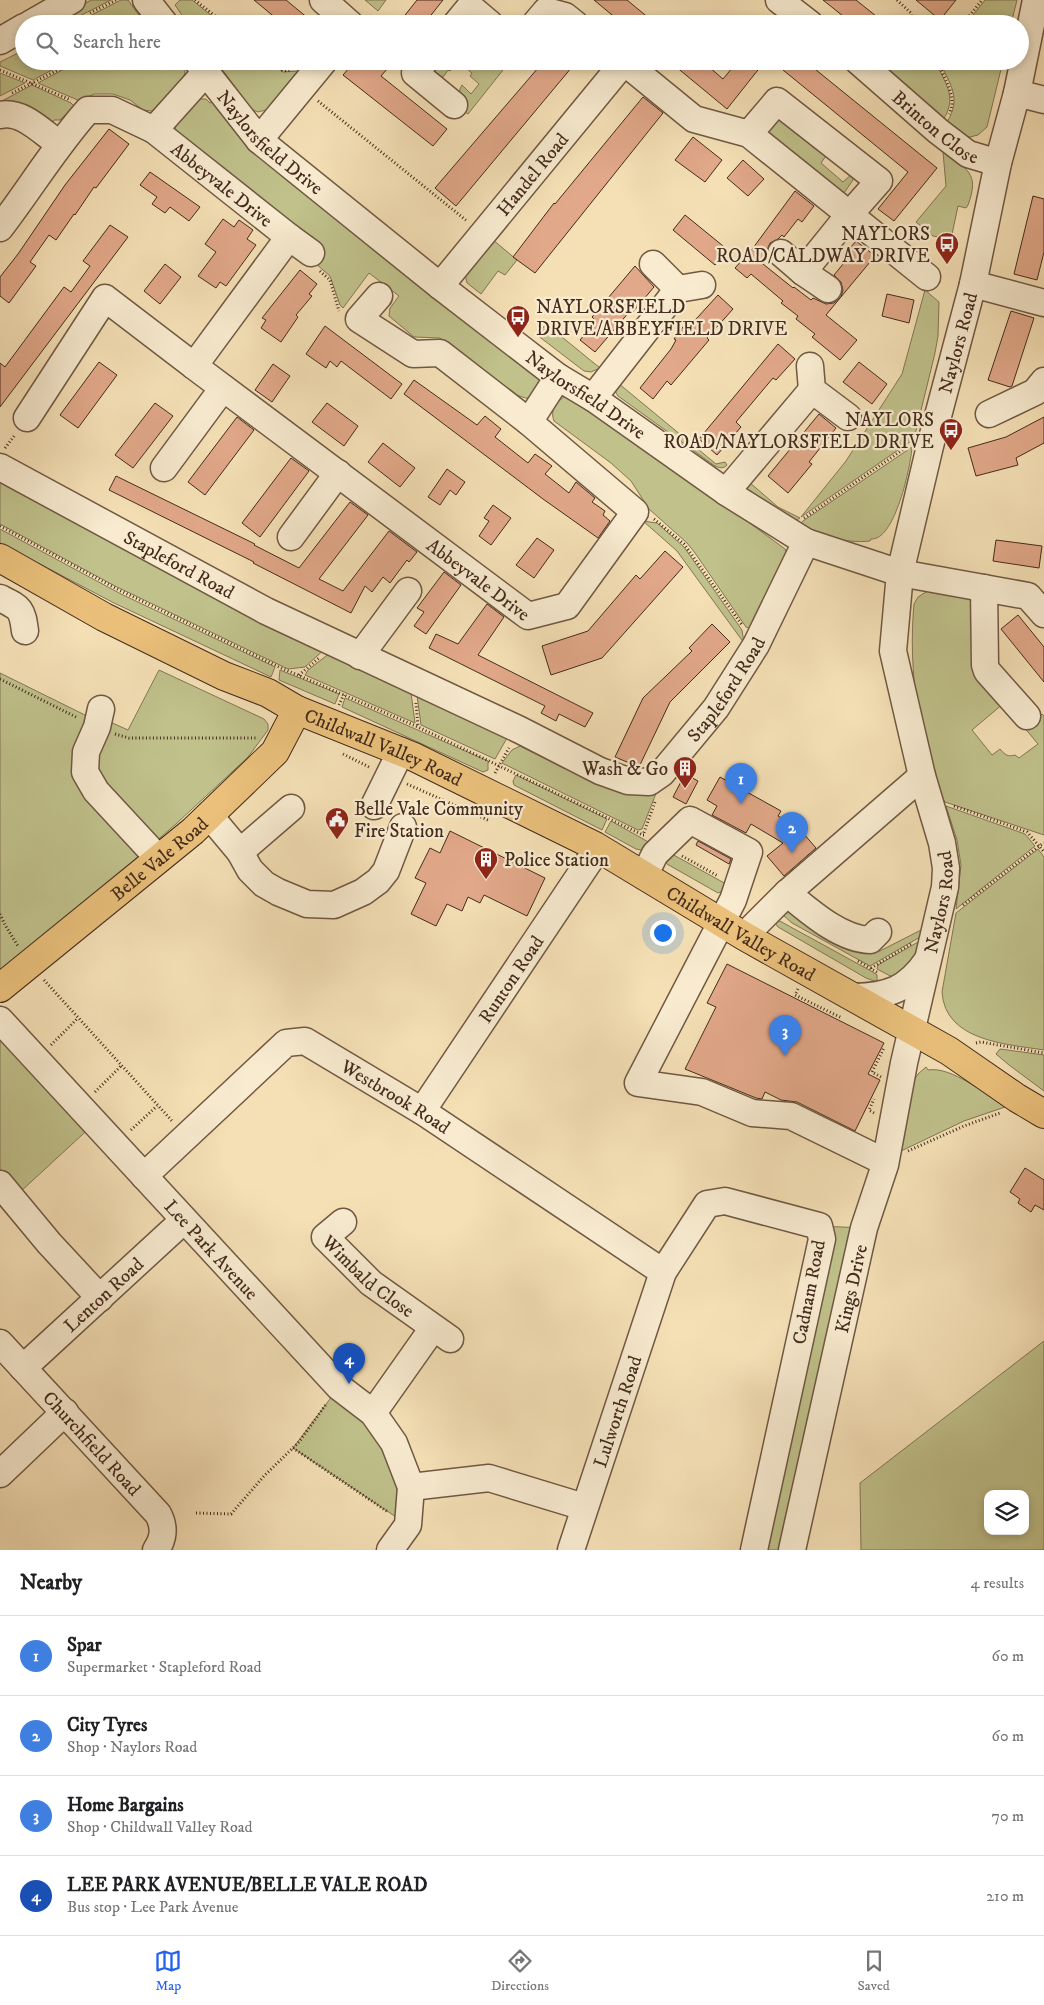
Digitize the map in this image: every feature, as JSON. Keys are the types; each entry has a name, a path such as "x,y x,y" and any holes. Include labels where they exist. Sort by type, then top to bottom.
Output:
{"main road":[{"name":"Childwall Valley Road","path":"0,558 104,617 224,676 268,693 292,721 401,751 598,848 732,930 806,971 850,1009 913,1030 1044,1114"},
{"name":"Belle Vale Road","path":"0,988 193,831 275,752 292,721"}],"street":[{"path":"146,0 158,15"},
{"path":"323,0 351,15"},
{"path":"779,0 798,15"},
{"name":"Naylors Road","path":"1029,33 1036,0"},
{"path":"463,15 470,7 479,15"},
{"path":"57,15 78,8"},
{"path":"543,15 546,11 561,15"},
{"path":"0,41 15,33"},
{"name":"Abbeyvale Drive","path":"154,130 199,70"},
{"name":"Naylorsfield Drive","path":"205,70 259,140 440,286 558,377 593,398 726,492 798,537 900,573 1028,596 1044,614"},
{"path":"259,140 317,70"},
{"path":"418,70 415,73 454,105"},
{"name":"Handel Road","path":"440,286 617,70"},
{"path":"635,70 694,119 749,134 927,277"},
{"name":"Brinton Close","path":"868,70 938,131 968,154 998,163"},
{"name":"Naylors Road","path":"913,1030 945,887 946,868 942,843 922,776 894,651 900,573 930,446 974,284 998,163 1021,70"},
{"path":"1016,93 1044,100"},
{"path":"749,134 777,101 879,181 802,272"},
{"path":"4,105 9,112 19,115 59,144"},
{"path":"0,228 29,190 59,144 88,110"},
{"name":"Abbeyvale Drive","path":"88,110 112,110 154,130 311,253"},
{"name":"Abbeyvale Drive","path":"194,366 289,237"},
{"path":"782,253 802,272 828,289"},
{"path":"593,398 690,287 653,264"},
{"path":"974,284 1044,303"},
{"path":"379,296 359,319 413,354 440,353 529,422 635,512"},
{"name":"Abbeyvale Drive","path":"27,418 105,298 528,616 567,606 635,512"},
{"path":"529,422 558,377"},
{"path":"726,492 811,378 848,417"},
{"path":"989,414 1035,392 1044,381"},
{"path":"164,468 223,388"},
{"name":"Stapleford Road","path":"0,467 266,611 520,730 600,771 628,781 649,782 662,772 716,708 756,645 798,537"},
{"path":"291,537 338,473"},
{"path":"984,588 985,665 987,671 1026,716"},
{"path":"360,656 408,591"},
{"path":"0,598 17,606 23,614 25,631"},
{"path":"99,718 86,752 85,772 96,791 159,859"},
{"path":"374,806 401,751"},
{"path":"732,930 787,893 922,776"},
{"path":"240,852 291,808"},
{"path":"210,815 240,852 250,870 264,884 307,904 334,905 364,892 378,881 386,871 404,827"},
{"path":"644,876 655,854 690,820 749,852 738,887 732,930 638,1083 702,1092 752,1112 791,1116 885,1163"},
{"name":"Runton Road","path":"422,1111 598,848"},
{"path":"787,893 817,917 858,940 870,940 878,932"},
{"path":"850,1009 872,997 890,993 902,987 913,978 931,948"},
{"name":"Lee Park Avenue","path":"0,1020 339,1387 373,1413 394,1443 411,1487 408,1525"},
{"name":"Kings Drive","path":"792,1550 864,1228 885,1163 904,1063 913,1030"},
{"name":"Westbrook Road","path":"144,1176 286,1043 305,1041 422,1111 663,1272"},
{"path":"0,1184 49,1243 100,1298"},
{"name":"Cadnam Road","path":"663,1272 707,1204 724,1201 819,1226 822,1239 754,1550"},
{"name":"Lenton Road","path":"23,1368 184,1220"},
{"name":"Wimbald Close","path":"343,1222 325,1237 371,1283 442,1334 373,1413"},
{"name":"Lulworth Road","path":"570,1550 663,1272"},
{"name":"Churchfield Road","path":"0,1343 158,1514 162,1521 163,1531 162,1539 156,1550"},
{"path":"0,1474 65,1412"},
{"path":"411,1487 489,1478 584,1507"},
{"path":"390,1550 408,1525"}],"path":[{"path":"78,8 116,0"},
{"path":"195,0 214,15"},
{"path":"897,0 911,15"},
{"path":"970,15 982,0"},
{"path":"0,70 33,83 88,110"},
{"path":"4,105 33,83 58,70"},
{"path":"938,131 951,111 953,102 953,96 940,70"},
{"path":"302,88 482,234"},
{"path":"311,253 309,262 330,280 339,311 359,319"},
{"path":"798,537 796,523 902,450 913,444 930,446"},
{"path":"635,512 658,520 684,544 756,645"},
{"path":"0,526 120,590 278,667 418,726 643,835"},
{"path":"0,679 99,718 123,738 262,738 292,721"},
{"path":"484,792 520,730"},
{"path":"930,804 946,804 1027,832 1044,852"},
{"path":"940,911 954,912 1044,843"},
{"path":"0,914 30,964 157,1106 186,1135"},
{"path":"871,968 924,936 931,948"},
{"path":"806,971 795,995 850,1009"},
{"path":"36,1059 78,1018"},
{"path":"884,1078 872,1072 887,1041"},
{"path":"949,1052 981,1042 1044,1053"},
{"path":"81,1107 121,1066"},
{"path":"876,1094 869,1110 893,1121"},
{"path":"885,1163 898,1168 901,1155 964,1126 1008,1110 1017,1098"},
{"path":"116,1144 157,1106"},
{"path":"196,1513 231,1514 264,1476 293,1448 339,1387"},
{"path":"293,1448 408,1525"}],"green space":[{"path":"91,0 111,0 82,15 65,15"},
{"path":"121,0 128,0 139,15 92,15"},
{"path":"180,0 192,0 211,15 182,15 175,5"},
{"path":"365,0 386,0 378,11"},
{"path":"985,0 1017,0 1013,15 973,15"},
{"path":"15,54 15,70 52,70 33,80 0,66 0,62"},
{"path":"62,70 185,70 185,72 183,79 152,111 143,110 130,100 113,94 94,94 80,101 38,83"},
{"path":"223,70 298,71 266,110 258,112 251,109"},
{"path":"429,70 448,70 444,76 439,78"},
{"path":"468,70 503,70 468,114 458,107 462,85 471,94 479,84 470,76 472,73"},
{"path":"882,70 940,70 950,97 943,120"},
{"path":"943,70 1001,70 987,127 978,135 964,136 947,122 954,106 953,91"},
{"path":"0,73 25,83 0,96"},
{"path":"32,85 74,106 60,120 54,120 52,124 0,102"},
{"path":"200,99 206,99 210,103 214,101 253,149 285,179 542,381 531,398 517,395 440,338 414,337 389,316 390,308 399,296 369,273 343,308 340,305 330,276 309,258 319,242 175,132 175,126"},
{"path":"762,104 828,153 821,163 843,182 853,173 853,180 844,193 752,119"},
{"path":"943,152 965,168 972,179 973,186 966,208 958,206 951,239 933,236 916,222 946,186"},
{"path":"492,239 517,260 505,275 498,271 481,294 467,283 465,274"},
{"path":"925,290 939,302 938,336 914,439 801,517 846,461 902,374"},
{"path":"546,324 600,368 591,372 584,371 537,335"},
{"path":"618,383 716,464 725,462 727,465 721,468 715,466 618,396 615,391"},
{"path":"564,397 584,401 785,549 787,555 759,632 746,627 695,553 687,543 649,509 631,481 611,463 554,421 554,408"},
{"path":"912,447 909,469 900,500 894,516 880,536 870,541 842,540 799,525 803,521"},
{"path":"0,478 328,646 305,667 288,669 115,586 0,524"},
{"path":"749,482 778,507 800,518 794,522 749,492 746,487"},
{"path":"643,521 657,523 684,547 742,630 744,643 677,551"},
{"path":"0,529 121,594 275,667 271,677 114,603 0,543"},
{"path":"929,590 971,593 982,660 1031,724 1042,714 1044,716 1044,835 945,802 943,799 934,776 921,728 914,679 912,629 914,604 918,597","holes":["1004,703 1038,744 1019,758 1015,755 1007,755 1000,749 992,755 972,730"]},
{"path":"335,649 411,693 415,723 305,675 308,670"},
{"path":"159,670 264,719 268,724 268,730 248,757 177,823 0,977 0,673 89,717 108,721 128,730"},
{"path":"280,670 339,694 335,704 279,680"},
{"path":"416,688 507,738 495,759 421,725"},
{"path":"345,698 488,761 488,770 483,772 342,707"},
{"path":"520,746 565,769 567,766 615,790 625,792 657,791 642,829 638,830 502,763 512,750"},
{"path":"516,775 607,819 602,830 514,785 513,781"},
{"path":"946,806 1025,834 1035,846 956,909 961,865 957,840"},
{"path":"611,821 652,844 641,850 636,849 605,832"},
{"path":"1038,849 1044,857 1044,1050 996,1042 966,1030 954,1021 946,1008 942,992 956,913"},
{"path":"670,853 728,885 728,888 718,893 667,864 665,859"},
{"path":"792,906 878,952 923,929 920,937 870,966 792,923 783,915"},
{"path":"778,920 871,971 877,975 877,982 866,978 778,927 775,923"},
{"path":"925,938 924,946 898,980 877,969 878,965"},
{"path":"0,1022 95,1123 7,1204 0,1197"},
{"path":"1000,1049 1044,1055 1044,1091 996,1054"},
{"path":"926,1067 928,1070 947,1072 968,1082 1005,1107 964,1121 901,1151 914,1080"},
{"path":"819,1226 864,1228 790,1550 748,1550"},
{"path":"1044,1341 1044,1550 861,1550 860,1483"},
{"path":"339,1387 382,1425 408,1525 293,1448"}],"building":[{"path":"254,0 286,0 304,15 272,15"},
{"path":"417,0 443,0 431,15 405,15"},
{"path":"594,0 627,0 645,15 612,15"},
{"path":"823,0 856,0 875,15 842,15"},
{"path":"916,0 956,0 944,15 934,15"},
{"path":"347,70 386,70 381,76 447,129 433,146 343,75"},
{"path":"536,70 569,70 456,206 435,188"},
{"path":"680,70 712,70 723,79 730,70 758,70 727,109"},
{"path":"783,70 816,70 937,168 894,221 878,209 908,172"},
{"path":"643,97 663,113 535,273 513,257 554,203"},
{"path":"109,129 129,144 96,188 94,187 56,240 49,235 30,262 36,266 9,303 0,296 0,277 65,185"},
{"path":"693,137 722,160 705,182 675,160"},
{"path":"743,160 764,179 748,196 727,178"},
{"path":"150,172 200,207 189,221 170,207 165,213 152,204 157,197 140,185"},
{"path":"795,191 814,206 802,222 798,219 784,237 782,235 770,243 764,258 766,260 763,264 811,300 813,298 826,304 834,303 841,297 826,315 857,340 840,360 812,337 815,334 796,319 798,316 781,303 783,301 751,274 747,278 735,268 753,248"},
{"path":"1033,196 1044,199 1044,252 1037,280 1014,274"},
{"path":"685,215 728,250 715,265 673,230"},
{"path":"223,219 234,227 239,220 253,230 247,239 256,245 226,286 220,282 216,288 198,276 216,252 205,244"},
{"path":"110,225 128,237 0,407 0,363 5,367 64,287 71,292 90,266 83,261"},
{"path":"856,241 875,256 841,297 843,290 841,282 834,275 848,258 844,255"},
{"path":"165,264 181,277 160,304 144,291"},
{"path":"635,266 654,287 632,313 630,311 595,352 580,340 596,321 592,317"},
{"path":"300,270 317,284 309,294 312,296 296,315 298,317 281,342 261,328 266,320 262,318"},
{"path":"887,294 914,300 909,323 882,316"},
{"path":"718,295 733,309 707,338 709,340 671,385 667,381 653,399 640,388 671,349 676,340 674,339 683,327 686,330"},
{"path":"1011,311 1034,318 1012,386 1010,387 988,380"},
{"path":"325,326 402,384 391,399 341,361 337,367 330,361 326,368 306,354"},
{"path":"778,344 795,359 776,380 773,378 736,422 741,427 717,455 699,439"},
{"path":"99,362 117,375 78,428 60,415"},
{"path":"859,362 887,384 872,404 843,382"},
{"path":"273,364 290,376 272,402 255,390"},
{"path":"414,380 477,425 485,416 501,429 495,437 528,463 535,454 552,466 545,474 569,493 576,482 595,498 592,502 605,511 603,515 610,521 598,538 404,394"},
{"path":"155,403 173,416 133,468 115,455"},
{"path":"327,403 358,426 344,446 312,422"},
{"path":"819,414 836,428 809,462 812,464 788,493 768,476"},
{"path":"237,417 254,430 205,495 188,482"},
{"path":"1044,417 1044,443 1016,458 1018,465 976,476 968,448 1006,437"},
{"path":"383,443 415,468 400,487 368,462"},
{"path":"291,458 309,471 260,537 242,523"},
{"path":"447,469 465,482 456,495 450,490 440,505 428,497"},
{"path":"116,476 255,544 299,568 350,502 368,515 319,579 343,591 389,531 417,552 409,562 407,560 390,583 383,577 372,592 365,586 351,613 254,562 109,490"},
{"path":"493,505 511,518 491,545 479,536 489,521 484,518"},
{"path":"537,538 554,550 534,578 516,565"},
{"path":"996,540 1042,546 1039,568 993,561"},
{"path":"665,551 683,567 602,658 551,675 542,646 588,631 636,575 640,579"},
{"path":"444,572 461,585 426,634 414,626 424,612 417,608"},
{"path":"487,604 504,617 478,655 593,713 585,727 559,714 556,721 541,713 545,706 429,648 436,634 458,644"},
{"path":"1018,615 1044,647 1044,682 1001,629"},
{"path":"712,624 730,642 670,702 639,767 615,757 643,698 692,651 689,648"},
{"name":"Wash & Go","path":"685,774 698,781 686,804 673,797"},
{"path":"720,777 781,811 778,816 797,826 816,848 784,876 767,856 783,843 751,824 746,833 712,815 717,806 707,800"},
{"name":"Police Station","path":"450,831 545,878 527,916 484,895 480,903 468,897 462,911 447,904 436,926 411,914 426,883 415,878 430,848 440,853"},
{"path":"698,841 731,859 729,864 696,845"},
{"path":"727,964 884,1043 868,1074 880,1080 855,1131 797,1102 781,1100 765,1092 762,1099 756,1098 685,1069 716,1007 707,1003"},
{"path":"1025,1168 1044,1180 1044,1210 1035,1205 1031,1212 1018,1203 1020,1199 1010,1192"}],"place":[{"name":"NAYLORS ROAD/CALDWAY DRIVE","path":"947,265"},
{"name":"NAYLORSFIELD DRIVE/ABBEYFIELD DRIVE","path":"518,338"},
{"name":"NAYLORS ROAD/NAYLORSFIELD DRIVE","path":"951,451"},
{"name":"Wash & Go","path":"685,789"},
{"name":"Spar","path":"741,804"},
{"name":"Belle Vale Community Fire Station","path":"337,840"},
{"name":"City Tyres","path":"792,853"},
{"name":"Police Station","path":"486,880"},
{"name":"Home Bargains","path":"785,1056"},
{"name":"LEE PARK AVENUE/BELLE VALE ROAD","path":"349,1384"}]}
